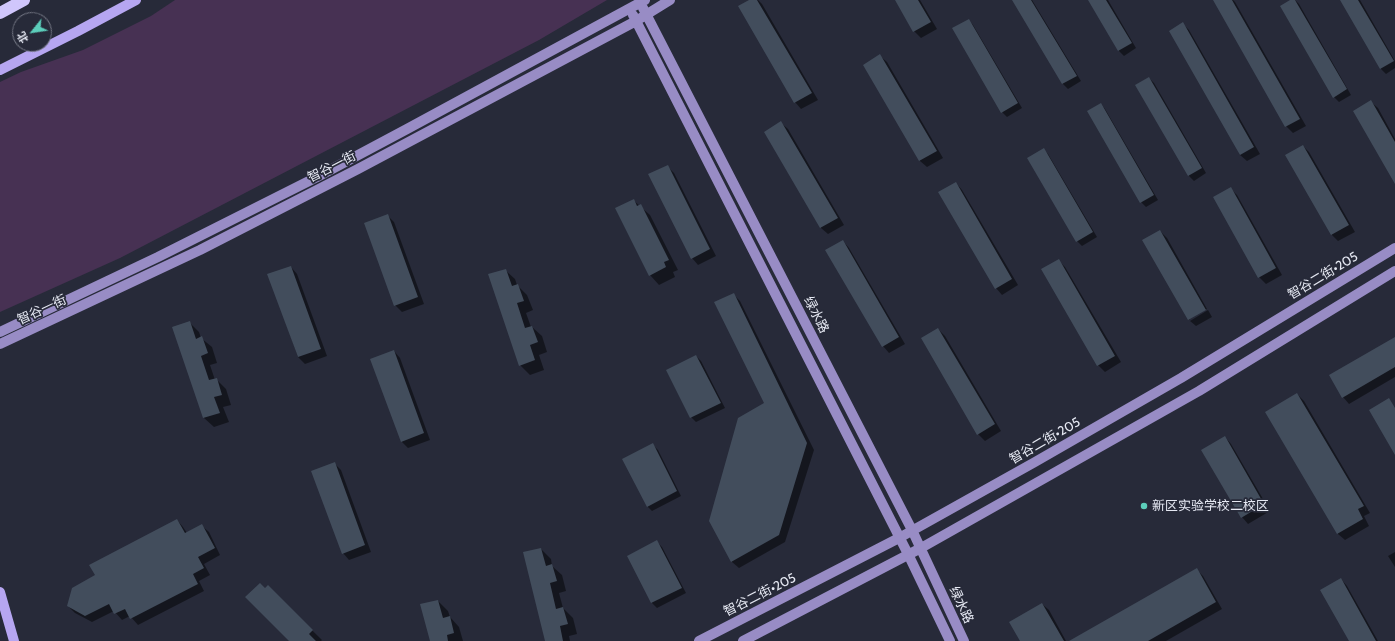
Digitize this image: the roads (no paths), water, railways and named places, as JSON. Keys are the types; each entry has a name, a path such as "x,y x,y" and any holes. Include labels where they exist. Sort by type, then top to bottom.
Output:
{"highway":[{"path":"0,13 24,0"}],"main road":[{"path":"0,70 136,0"},
{"name":"智谷一街","path":"0,344 207,247 358,169 636,21 670,0"},
{"name":"智谷一街","path":"0,332 158,257 324,173 643,1"},
{"name":"绿水路","path":"643,1 647,14 912,530 964,641"},
{"name":"绿水路","path":"629,8 908,554 950,641"},
{"name":"智谷二街•205","path":"699,641 899,538 1035,462 1181,378 1395,248"},
{"path":"743,641 921,548 1199,390 1395,271"},
{"path":"0,592 14,641"}],"place":[{"name":"新区实验学校二校区","path":"1144,506"}]}
